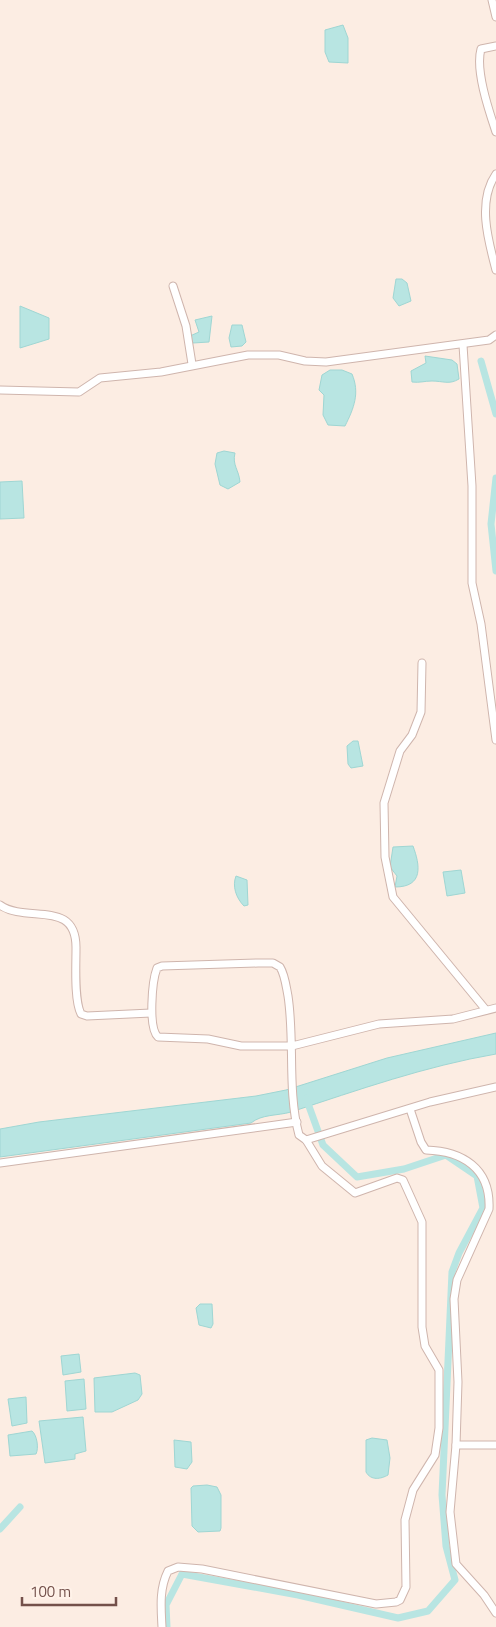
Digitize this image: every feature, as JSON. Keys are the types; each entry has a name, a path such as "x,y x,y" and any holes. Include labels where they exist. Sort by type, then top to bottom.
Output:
{"street":[{"path":"492,0 496,17"},
{"path":"496,46 480,49 479,54 483,85 496,132"},
{"path":"496,174 489,185 485,218 496,270"},
{"path":"173,286 186,326 192,364"},
{"path":"0,390 79,392 100,378 161,372 192,364 266,354 326,362 489,340 496,335"},
{"path":"463,344 472,486 472,583 481,624 496,740"},
{"path":"422,663 421,712 412,735 400,751 384,803 385,857 390,890 393,897 486,1010"},
{"path":"0,905 14,912 54,915 68,923 73,930 76,940 78,1001 81,1014 87,1016 151,1013"},
{"path":"496,1008 453,1019 379,1024 292,1046 241,1046 208,1039 158,1037 154,1032 151,1013 156,972 159,967 273,963 280,967 284,977 291,1014 292,1046 293,1081 295,1114 299,1136 309,1139 328,1135 459,1094 496,1087"},
{"path":"410,1109 421,1142 426,1150 443,1150 471,1162 484,1181 489,1197 489,1209 466,1259 456,1290 456,1445 450,1512 455,1540 454,1559 456,1564 484,1595 496,1613"},
{"path":"0,1163 297,1122"},
{"path":"162,1627 161,1599 164,1579 168,1571 178,1567 202,1569 376,1604 400,1600 406,1588 405,1520 413,1490 436,1455 439,1428 439,1370 425,1346 422,1327 422,1222 403,1180 397,1178 355,1193 322,1166 309,1139"},
{"path":"456,1445 496,1445"}],"water":[{"path":"343,25 348,38 348,63 329,62 325,52 325,30"},
{"path":"396,279 402,279 407,283 411,301 399,306 393,298"},
{"path":"20,306 49,318 49,339 20,348"},
{"path":"212,316 209,342 193,343 190,336 199,332 195,320"},
{"path":"232,325 242,325 246,342 242,346 231,347 229,338"},
{"path":"425,356 452,360 457,364 459,379 449,382 412,382 411,371 426,363"},
{"path":"330,370 342,370 352,374 356,388 355,400 345,426 328,425 323,415 324,395 319,390 322,375"},
{"path":"224,451 235,453 234,461 240,482 228,489 220,485 215,464 217,453"},
{"path":"22,481 24,518 0,519 0,482"},
{"path":"353,741 358,741 363,766 351,768 348,764 347,746"},
{"path":"413,846 418,874 411,883 395,887 397,876 390,867 393,847"},
{"path":"461,870 465,893 447,896 443,872"},
{"path":"236,876 247,880 248,905 244,906 237,896 234,884"},
{"path":"496,1033 496,1054 418,1072 291,1112 260,1118 251,1123 0,1157 0,1129 39,1122 256,1096 286,1090 387,1058"},
{"path":"200,1304 212,1304 213,1324 211,1328 199,1325 196,1308"},
{"path":"79,1354 81,1372 63,1375 61,1356"},
{"path":"135,1373 140,1375 142,1394 138,1400 112,1412 95,1412 94,1378"},
{"path":"84,1379 86,1409 67,1411 65,1381"},
{"path":"26,1397 27,1423 12,1426 8,1399"},
{"path":"83,1417 86,1451 75,1454 75,1459 45,1463 39,1421"},
{"path":"32,1431 37,1442 36,1454 10,1456 8,1435"},
{"path":"372,1438 387,1440 390,1458 388,1475 379,1478 373,1478 366,1472 366,1440"},
{"path":"174,1440 191,1442 192,1462 187,1469 175,1467"},
{"path":"207,1485 217,1487 221,1495 221,1528 220,1531 198,1532 192,1526 191,1488 193,1486"}],"waterway":[{"path":"481,361 496,414"},
{"path":"496,478 491,524 496,571"},
{"path":"167,1627 166,1605 182,1574 298,1595 398,1618 428,1611 455,1580 446,1546 442,1495 452,1272 459,1253 483,1208 477,1176 446,1155 404,1169 357,1177 323,1145 306,1098"},
{"path":"0,1529 20,1507"}]}
